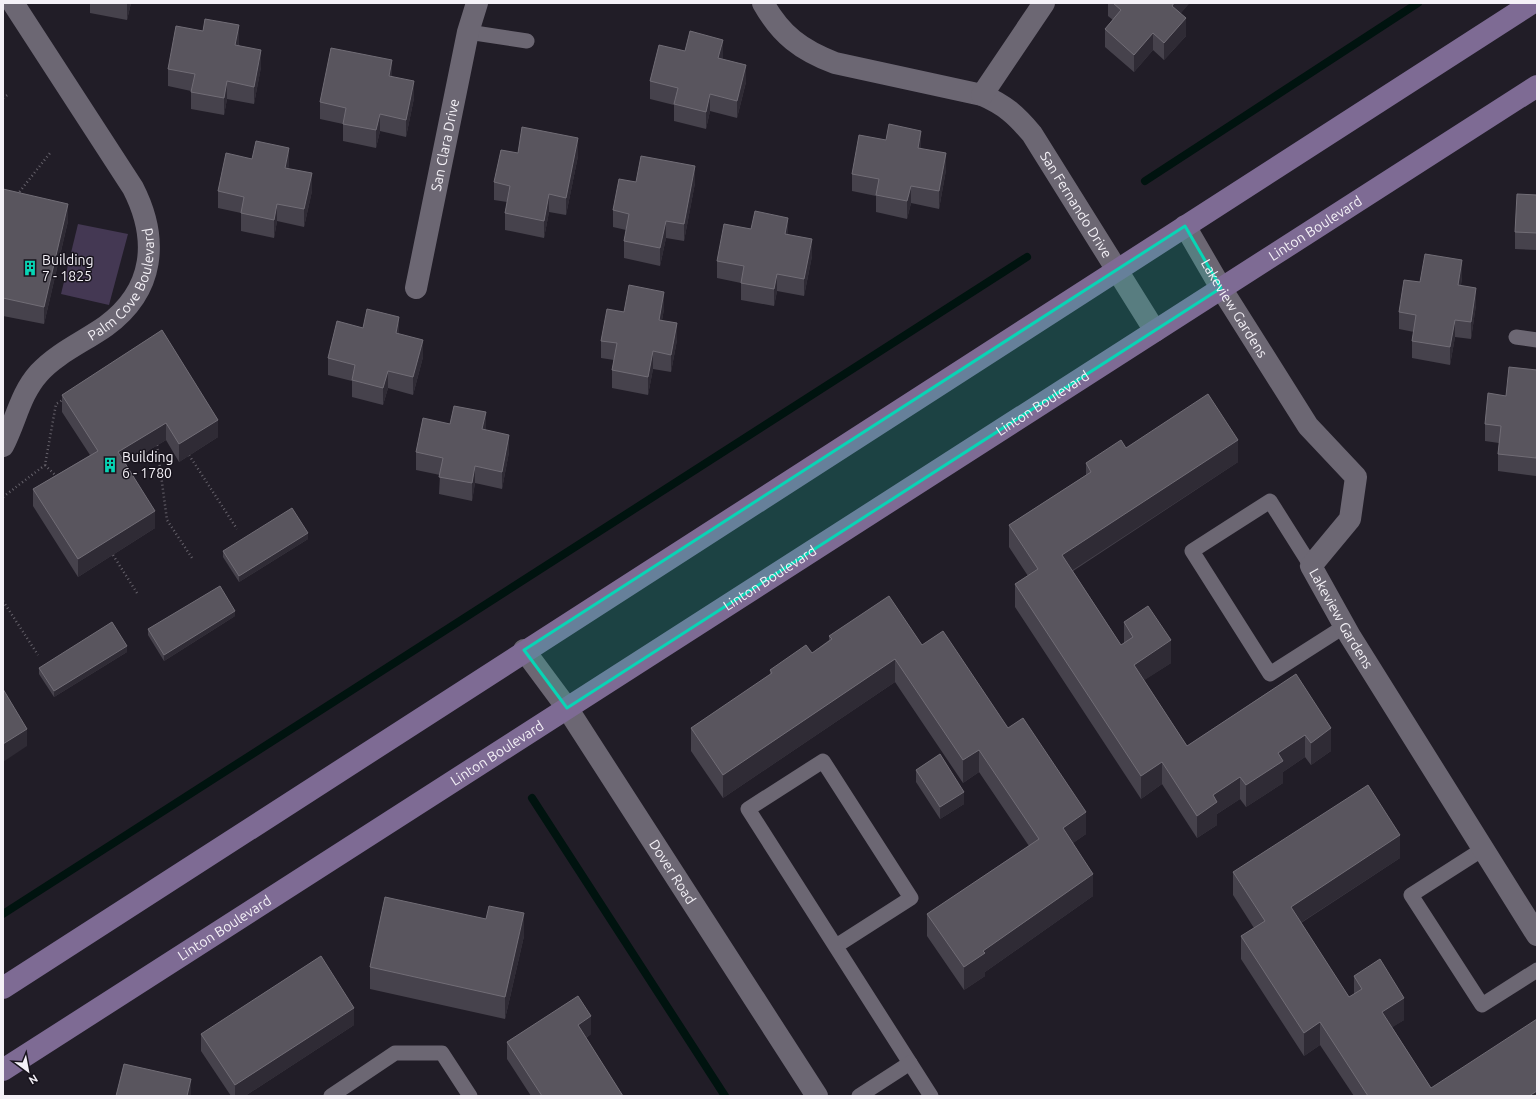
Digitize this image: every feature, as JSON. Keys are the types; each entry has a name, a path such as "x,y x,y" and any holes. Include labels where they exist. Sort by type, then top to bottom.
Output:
{"main road":[{"path":"3,988 524,650 1532,3"},
{"name":"Linton Boulevard","path":"3,1070 1537,86"}],"street":[{"name":"Palm Cove Boulevard","path":"3,446 11,430 17,409 26,389 40,372 56,358 107,325 121,313 133,298 142,281 148,263 150,244 148,225 143,207 133,188 12,3"},
{"name":"San Clara Drive","path":"416,288 468,32 477,3"},
{"name":"San Fernando Drive","path":"762,3 770,17 783,32 798,46 816,56 835,63 982,95 1000,103 1015,115 1032,134 1118,269 1155,331"},
{"path":"982,95 1044,3"},
{"name":"Lakeview Gardens","path":"1185,226 1221,288 1308,426 1356,477 1350,519 1311,566 1345,626 1537,935"},
{"name":"Dover Road","path":"524,650 566,708 817,1096"}],"lane":[{"path":"468,32 526,41"},
{"path":"1516,337 1537,340"},
{"path":"1311,566 1270,501 1192,551 1270,674 1345,626"},
{"path":"836,946 911,898 823,761 748,809 932,1096"},
{"path":"1483,849 1411,895 1482,1006 1537,970"},
{"path":"331,1096 395,1053 442,1054 470,1096"},
{"path":"859,1096 910,1063"}],"path":[{"path":"3,98 9,94"},
{"path":"13,201 50,153"},
{"path":"3,497 45,464 56,404 69,396"},
{"path":"157,445 167,520 192,558"},
{"path":"189,455 237,529"},
{"path":"45,464 61,481"},
{"path":"113,555 137,593"},
{"path":"3,601 38,655"}],"highlighted area":[{"path":"1185,226 1221,288 567,708 524,650"}],"shaded area":[{"path":"78,224 128,234 109,305 61,294"}],"building":[{"path":"1113,3 1174,3 1172,6 1186,18 1164,43 1153,33 1134,55 1105,29 1121,10"},
{"path":"205,19 239,25 235,45 261,50 254,87 227,81 224,98 191,92 195,74 168,69 176,26 203,31"},
{"path":"690,31 723,40 718,58 746,65 737,101 710,94 706,112 674,104 678,88 650,81 659,45 685,51"},
{"path":"331,48 392,60 389,76 414,81 406,120 380,114 376,130 343,124 346,108 320,102"},
{"path":"889,124 921,131 918,148 946,153 939,191 911,186 907,201 876,195 879,179 852,174 859,135 886,140"},
{"path":"522,127 578,138 566,198 549,194 544,221 505,213 510,186 494,182 501,150 518,153"},
{"path":"256,141 289,148 285,168 312,173 304,209 277,204 274,220 241,213 244,197 218,191 226,153 252,159"},
{"path":"641,156 695,166 684,224 666,221 660,248 624,241 629,214 613,210 619,179 636,182"},
{"name":"Building 7 - 1825","path":"3,189 68,204 44,307 3,298"},
{"path":"1517,194 1537,195 1537,233 1515,232"},
{"path":"755,211 788,218 785,234 812,239 804,279 777,274 774,289 741,283 744,266 717,261 724,224 751,229"},
{"path":"1425,254 1462,260 1458,285 1476,288 1471,322 1455,320 1450,347 1412,341 1416,315 1399,312 1404,280 1420,282"},
{"path":"629,285 664,292 659,320 677,323 671,355 653,351 648,377 612,370 617,343 601,341 607,309 624,312"},
{"path":"367,309 399,317 396,333 423,340 413,377 388,371 383,388 352,380 355,365 328,358 337,321 363,328"},
{"name":"Building 6 - 1780","path":"162,330 218,420 179,444 166,423 118,452 155,511 78,559 33,489 98,451 62,395"},
{"path":"1509,367 1537,370 1536,458 1498,454 1501,426 1485,424 1488,393 1506,396"},
{"path":"1208,394 1238,440 1062,555 1121,645 1133,637 1124,622 1148,606 1171,640 1134,665 1187,746 1296,674 1331,728 1311,743 1305,735 1278,753 1283,761 1246,785 1240,777 1213,795 1217,802 1197,816 1162,762 1141,776 1015,584 1038,569 1009,525 1091,472 1086,463 1121,440 1126,448"},
{"path":"454,406 486,412 482,429 509,435 502,472 475,466 472,483 439,477 443,458 416,452 423,418 450,424"},
{"path":"292,508 308,533 239,576 223,551"},
{"path":"220,586 235,611 164,655 148,629"},
{"path":"889,596 922,645 943,631 1008,728 1023,718 1086,812 1063,828 1093,874 983,951 985,953 964,967 927,914 1039,839 979,750 963,760 895,659 723,775 691,728 772,673 770,670 806,645 812,653 832,639 829,636"},
{"path":"112,622 127,646 54,691 39,668"},
{"path":"3,689 27,729 3,744"},
{"path":"940,754 964,792 940,807 916,770"},
{"path":"1368,785 1400,835 1291,907 1349,997 1362,989 1354,976 1380,959 1404,998 1382,1012 1431,1088 1537,1019 1537,1091 1529,1096 1368,1096 1320,1022 1304,1033 1241,936 1265,921 1233,872"},
{"path":"385,897 486,919 489,906 524,913 505,997 370,967"},
{"path":"321,956 354,1008 235,1085 201,1034"},
{"path":"578,996 591,1016 578,1025 623,1096 542,1096 507,1042"},
{"path":"124,1064 191,1079 187,1096 116,1096"}],"waterway":[{"path":"1145,181 1418,3"},
{"path":"3,914 1027,257"},
{"path":"532,798 725,1096"}],"place":[{"name":"Building 7 - 1825","path":"30,268"},
{"name":"Building 6 - 1780","path":"110,465"}]}
